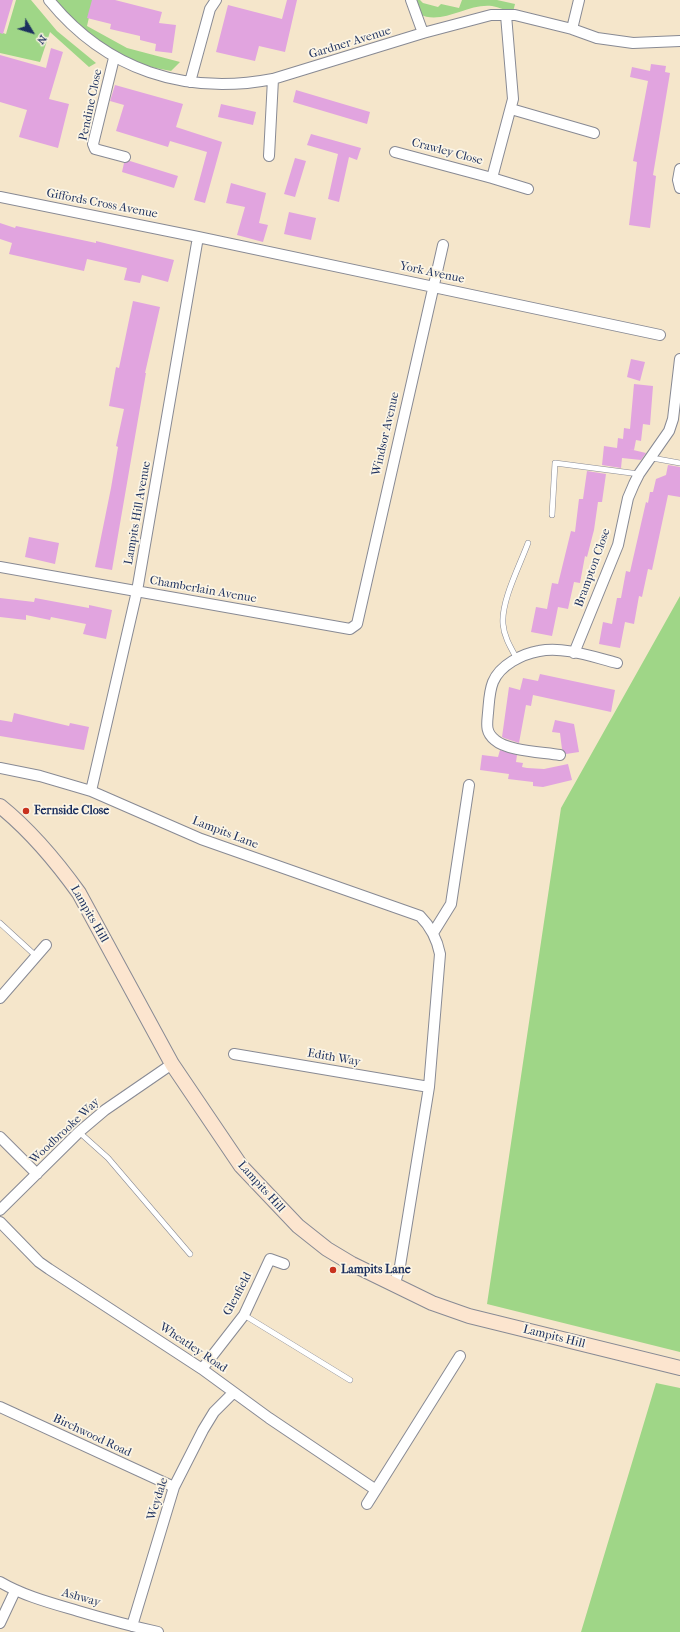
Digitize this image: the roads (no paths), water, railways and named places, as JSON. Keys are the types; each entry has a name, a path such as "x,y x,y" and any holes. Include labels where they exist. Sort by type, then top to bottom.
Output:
{"main road":[{"name":"Lampits Hill","path":"0,806 18,820 44,848 79,893 172,1064 241,1166 268,1197 298,1226 327,1249 367,1273 432,1303 469,1316 680,1368"}],"street":[{"name":"Gardner Avenue","path":"49,0 67,21 94,44 114,58 171,80 221,85 251,84 273,79 423,33 491,16 506,14 572,29 597,38 651,44 680,41"},
{"path":"190,82 210,9 216,0"},
{"path":"411,0 423,33"},
{"path":"572,29 579,0"},
{"name":"Crawley Close","path":"492,178 511,109 513,88 506,14"},
{"name":"Pendine Close","path":"114,58 93,144 94,149 125,157"},
{"path":"269,156 273,79"},
{"path":"511,109 594,134"},
{"name":"Crawley Close","path":"395,152 528,189"},
{"path":"680,169 678,180 680,188"},
{"name":"Giffords Cross Avenue","path":"0,197 198,237"},
{"name":"York Avenue","path":"198,237 660,335"},
{"name":"Lampits Hill Avenue","path":"91,791 138,591 198,237"},
{"name":"Windsor Avenue","path":"354,628 357,624 443,245"},
{"name":"Brampton Close","path":"574,653 618,545 628,498 639,474 652,458 669,431 673,419 680,358"},
{"name":"Chamberlain Avenue","path":"0,568 350,629 354,628"},
{"path":"560,755 507,746 497,742 490,736 487,728 493,682 500,672 517,659 540,650 574,653 617,662"},
{"name":"Lampits Lane","path":"0,768 40,776 91,791 201,839 420,916 428,924 438,942 440,954 429,1087 400,1266 394,1286"},
{"path":"433,933 451,904 469,785"},
{"path":"0,998 46,945"},
{"name":"Edith Way","path":"234,1054 429,1087"},
{"name":"Woodbrooke Way","path":"0,1210 80,1132 105,1110 172,1064"},
{"path":"0,1137 37,1174"},
{"name":"Wheatley Road","path":"0,1222 49,1269 202,1369 376,1490"},
{"name":"Glenfield","path":"202,1369 244,1315 270,1259 284,1264"},
{"path":"367,1504 460,1356"},
{"name":"Weydale","path":"132,1626 174,1487 203,1430 214,1412 233,1392"},
{"name":"Birchwood Road","path":"0,1407 174,1487"},
{"name":"Ashway","path":"0,1582 15,1591 34,1598 158,1632"},
{"path":"0,1623 15,1591"}],"lane":[{"path":"652,458 680,463"},
{"path":"552,515 555,463 639,474"},
{"path":"517,659 507,640 503,623 504,606 528,543"},
{"path":"0,923 36,956"},
{"path":"80,1132 108,1158 190,1254"},
{"path":"244,1315 350,1380"}],"place":[{"name":"Fernside Close","path":"26,811"},
{"name":"Lampits Lane","path":"333,1270"}]}
